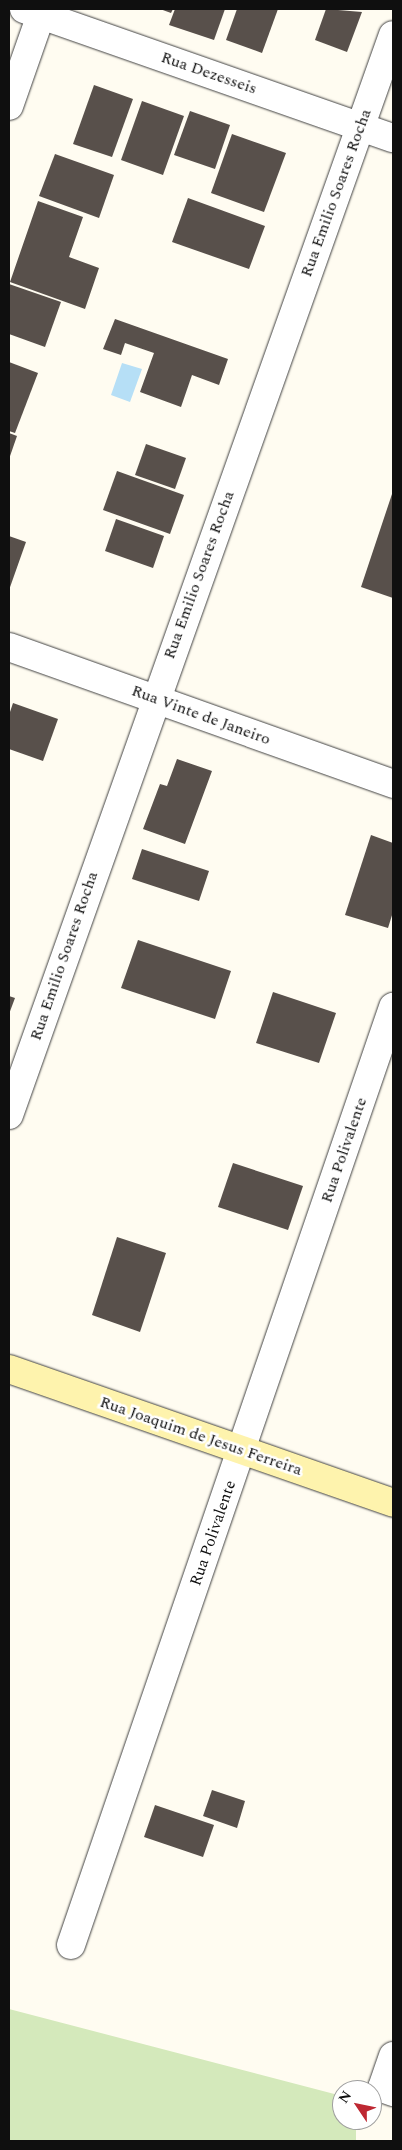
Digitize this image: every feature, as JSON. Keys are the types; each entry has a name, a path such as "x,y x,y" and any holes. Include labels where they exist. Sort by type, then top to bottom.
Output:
{"street":[{"path":"9,106 36,11"},
{"name":"Rua Dezesseis","path":"36,11 393,138"},
{"name":"Rua Emilio Soares Rocha","path":"9,1116 154,699 393,35"},
{"name":"Rua Vinte de Janeiro","path":"9,647 393,784"},
{"name":"Rua Polivalente","path":"71,1945 393,1006"},
{"name":"Rua Joaquim de Jesus Ferreira","path":"9,1369 393,1503"},
{"path":"388,2090 393,2056"}],"green space":[{"path":"9,2009 332,2093 332,2130 356,2130 356,2141 9,2141"}],"water":[{"path":"122,363 142,369 130,402 111,395"}],"building":[{"path":"160,9 173,9 171,13"},
{"path":"175,9 225,9 214,40 169,25"},
{"path":"237,9 278,9 262,53 226,40"},
{"path":"326,9 362,12 347,52 315,40"},
{"path":"94,85 133,99 112,157 73,144"},
{"path":"142,101 184,116 163,175 121,160"},
{"path":"190,111 230,125 215,169 174,155"},
{"path":"232,134 286,153 264,212 211,193"},
{"path":"55,154 114,175 99,218 39,196"},
{"path":"188,198 265,226 249,269 172,242"},
{"path":"38,201 83,217 69,257 99,268 85,309 10,282"},
{"path":"9,284 61,302 45,347 9,334"},
{"path":"115,319 228,359 219,385 192,375 181,407 140,392 154,353 125,343 121,355 103,349"},
{"path":"9,362 38,373 15,433 9,431"},
{"path":"9,433 17,436 9,459"},
{"path":"146,444 186,458 175,489 135,475"},
{"path":"117,471 184,495 170,534 103,510"},
{"path":"393,491 393,598 361,587"},
{"path":"116,519 164,536 153,568 105,551"},
{"path":"9,536 26,542 9,590"},
{"path":"13,703 58,719 43,761 9,749 9,715"},
{"path":"177,759 212,771 185,844 143,829 160,784 167,786"},
{"path":"371,835 393,843 393,912 388,928 345,915"},
{"path":"142,849 209,871 199,901 132,879"},
{"path":"138,940 231,971 215,1019 121,988"},
{"path":"273,992 336,1013 319,1063 256,1043"},
{"path":"9,996 15,998 9,1014"},
{"path":"233,1163 303,1186 288,1230 218,1207"},
{"path":"117,1237 166,1253 140,1332 92,1315"},
{"path":"212,1790 245,1801 237,1828 203,1816"},
{"path":"155,1805 214,1825 203,1857 144,1837"}]}
